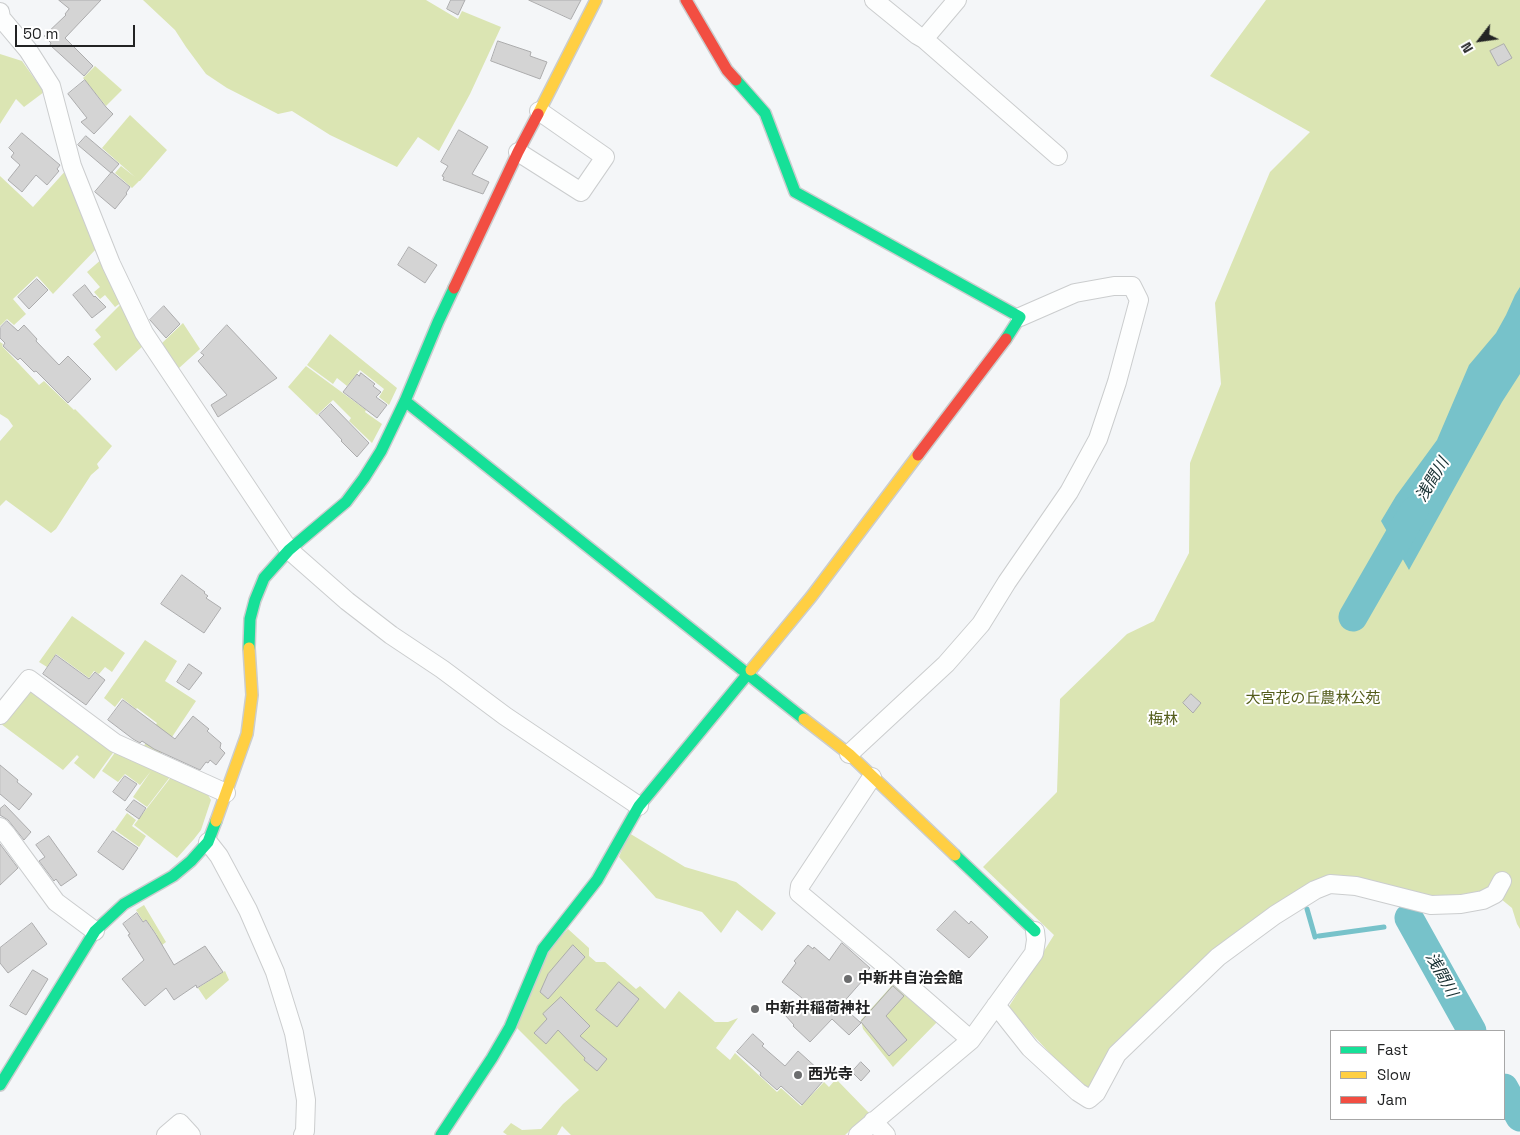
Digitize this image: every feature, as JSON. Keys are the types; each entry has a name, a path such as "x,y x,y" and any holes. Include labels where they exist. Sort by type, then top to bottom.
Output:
{"street":[{"path":"0,1085 79,954 95,931 124,904 173,876 191,861 208,842 247,734 252,696 248,639 250,619 264,578 289,550 346,502 381,451 405,401 438,322 518,152 596,0"},
{"path":"686,0 727,70 764,113 794,192 1020,317"},
{"path":"874,0 924,39 1058,156"},
{"path":"924,39 958,0"},
{"path":"0,12 1,18 28,50 51,86 72,166 111,264 144,333 289,550 347,601 391,635 442,669 505,716 639,806"},
{"path":"518,152 581,192 605,157 539,111"},
{"path":"441,1135 510,1027 543,949 597,880 639,806 811,597 995,354 1020,317 1075,293 1114,286 1132,286 1139,300 1117,382 1098,440 1070,492 1007,582 981,624 946,664 849,754"},
{"path":"405,401 849,754 1035,931 1034,953 971,1040 858,1135"},
{"path":"0,716 29,679 115,743 226,793"},
{"path":"872,777 800,886 800,893 885,964 971,1040"},
{"path":"0,827 8,835 56,902 95,931"},
{"path":"208,842 219,856 248,910 272,965 288,1010 306,1100 305,1131 303,1135"},
{"path":"996,1005 1030,1048 1078,1092 1089,1099 1096,1093 1117,1054 1218,957 1275,915 1309,894 1330,884 1356,886 1432,905 1461,904 1483,900 1495,894 1502,881"},
{"path":"873,1121 886,1135"},
{"path":"166,1135 180,1123 191,1135"}],"green space":[{"path":"143,0 426,0 458,19 462,11 501,27 470,94 439,151 418,137 397,167 330,135 292,111 278,114 227,88 206,74 175,30"},
{"name":"大宮花の丘農林公苑","path":"1266,0 1520,0 1520,929 1512,908 1494,891 1456,902 1390,886 1294,895 1091,1086 1082,1088 1008,1008 1054,935 983,867 1057,792 1060,699 1127,634 1154,621 1189,553 1190,463 1221,384 1215,303 1270,172 1310,132 1210,76"},
{"path":"0,54 22,61 44,92 24,107 16,99 0,124"},
{"path":"95,66 122,90 106,106 83,78"},
{"path":"130,115 167,150 132,188 115,173 121,166 135,177 102,148"},
{"path":"68,168 97,248 53,294 37,276 13,299 26,314 14,325 7,319 0,326 0,176 33,207"},
{"path":"103,258 122,302 115,307 105,295 100,299 94,292 100,287 87,272"},
{"path":"121,304 145,344 116,371 93,344 101,337 95,330"},
{"path":"183,323 200,349 178,369 161,344"},
{"path":"330,334 397,388 389,405 379,397 384,389 360,370 347,386 337,378 333,384 307,365"},
{"path":"0,342 39,385 44,381 112,446 97,464 99,468 91,475 56,529 51,533 6,500 0,506 0,441 13,426 8,419 0,414"},
{"path":"306,366 382,424 372,443 349,421 351,418 333,400 317,415 288,387"},
{"path":"72,616 125,653 112,672 105,667 99,674 94,671 89,678 56,654 47,667 39,662"},
{"path":"145,640 177,661 165,681 196,701 160,755 143,747 157,728 155,726 157,723 122,698 115,707 104,698"},
{"path":"33,692 115,750 94,779 74,763 79,757 77,755 63,770 1,724 25,693"},
{"path":"116,751 170,777 147,807 133,797 151,771 140,785 125,774 118,782 102,771"},
{"path":"171,777 208,795 211,800 201,830 177,858 134,825"},
{"path":"127,813 136,820 132,826 146,836 139,847 115,830"},
{"path":"629,833 685,867 736,882 776,913 762,931 737,910 721,933 702,912 656,898 619,857"},
{"path":"144,905 166,942 153,952 157,935 146,920 143,921 136,910"},
{"path":"568,929 589,948 589,956 596,962 605,962 636,989 640,986 665,1009 679,991 715,1022 728,1022 738,1018 716,1048 730,1060 735,1053 777,1092 781,1088 801,1106 824,1082 829,1087 836,1079 869,1113 845,1135 571,1135 562,1126 557,1135 507,1135 503,1132 511,1123 522,1130 541,1129 563,1104 579,1090 515,1026 548,951"},
{"path":"225,971 229,980 206,1000 198,988"},
{"path":"895,982 940,1019 893,1067 863,1029 861,1020"}],"water":[{"path":"1520,287 1520,374 1502,402 1409,570 1381,521 1396,496 1437,440 1469,365 1496,333"}],"building":[{"path":"59,0 101,0 65,38 93,66 84,76 50,45 51,43 44,36 66,15 69,9"},
{"path":"451,0 465,0 458,15 447,9"},
{"path":"529,0 581,0 571,19"},
{"path":"498,41 531,52 530,56 547,62 540,79 491,61"},
{"path":"1504,44 1512,58 1498,66 1490,51"},
{"path":"85,80 113,114 94,134 81,122 87,118 68,94"},
{"path":"459,130 488,147 472,174 489,182 483,194 443,180 444,177 442,176 448,166 441,162"},
{"path":"22,133 60,165 57,169 59,171 47,185 36,175 22,192 8,180 20,165 11,157 14,153 9,148"},
{"path":"86,136 119,164 111,173 78,145"},
{"path":"112,172 130,187 115,209 95,192"},
{"path":"409,247 437,265 425,283 398,265"},
{"path":"37,279 48,290 29,309 18,297"},
{"path":"85,285 94,297 106,307 92,318 73,295"},
{"path":"164,306 180,324 166,338 150,320"},
{"path":"7,321 18,331 24,325 37,339 36,341 59,365 68,356 91,379 68,403 36,371 34,372 20,358 18,360 3,346 5,343 0,338 0,328"},
{"path":"227,325 277,378 218,417 211,405 227,395 198,361 204,355 201,353"},
{"path":"361,373 375,384 373,386 381,392 376,397 387,405 377,418 343,392 357,374 359,376"},
{"path":"331,404 369,443 357,457 319,415"},
{"path":"182,575 205,592 208,596 206,598 221,608 204,633 161,604"},
{"path":"56,655 89,679 95,672 105,680 86,705 43,674"},
{"path":"189,664 202,673 189,690 177,682"},
{"path":"1191,694 1201,703 1193,713 1183,703"},
{"path":"123,700 175,739 193,716 209,729 207,731 221,743 220,748 225,753 216,765 210,760 200,770 154,749 142,741 140,743 108,720"},
{"path":"0,765 32,794 19,810 0,794"},
{"path":"125,776 137,784 125,801 113,792"},
{"path":"134,800 146,808 139,819 126,810"},
{"path":"5,805 31,832 24,840 8,820 0,815 0,809"},
{"path":"113,831 138,848 123,870 98,852"},
{"path":"49,836 77,875 61,886 56,879 54,881 39,861 45,857 36,845"},
{"path":"0,844 18,868 0,885"},
{"path":"955,911 969,924 971,921 988,937 969,958 937,930"},
{"path":"137,913 143,922 146,920 174,965 205,946 223,972 197,988 196,985 174,1000 166,988 145,1006 122,979 144,960 123,924"},
{"path":"32,923 47,944 8,973 0,963 0,948"},
{"path":"842,943 870,968 861,978 863,980 841,1005 861,1023 849,1035 832,1019 810,1042 793,1026 785,1015 802,998 782,982 796,963 794,961 808,945 813,949 814,947 829,960"},
{"path":"573,945 585,957 548,999 540,992 548,974"},
{"path":"33,970 48,979 26,1015 10,1006"},
{"path":"619,982 639,999 617,1027 596,1010"},
{"path":"893,986 904,996 886,1016 907,1040 889,1056 861,1022"},
{"path":"561,997 590,1026 580,1036 607,1059 597,1071 584,1060 585,1058 558,1030 546,1044 534,1033 547,1019 543,1014"},
{"path":"753,1034 764,1044 762,1046 785,1066 798,1051 819,1070 816,1073 824,1080 802,1105 781,1086 777,1090 737,1052"},
{"path":"861,1062 870,1071 861,1081 852,1072"}],"waterway":[{"name":"浅間川","path":"1353,617 1414,511"},
{"path":"1307,909 1315,937"},
{"name":"浅間川","path":"1409,918 1471,1030"},
{"path":"1319,936 1384,927"},
{"name":"浅間川","path":"1505,1090 1520,1117"}],"traffic: fast":[{"path":"736,80 765,113 795,192 1020,317 1006,339"},
{"path":"249,648 250,619 264,578 289,550 346,502 364,478 381,451 405,401 454,288"},
{"path":"405,401 804,719"},
{"path":"441,1135 492,1058 510,1027 543,949 597,880 639,806 751,670"},
{"path":"0,1085 95,931 124,904 173,876 191,861 208,842 216,821"},
{"path":"955,855 1035,931"}],"traffic: slow":[{"path":"538,114 596,0"},
{"path":"751,670 811,597 918,455"},
{"path":"216,821 247,734 252,695 249,648"},
{"path":"804,719 849,754 955,855"}],"traffic: jam":[{"path":"686,0 727,70 736,80"},
{"path":"454,288 538,114"},
{"path":"918,455 1006,339"}],"place":[{"name":"中新井自治会館","path":"848,979"},
{"name":"中新井稲荷神社","path":"755,1009"},
{"name":"西光寺","path":"798,1075"}],"park label":[{"name":"梅林","path":"1163,720"}]}
